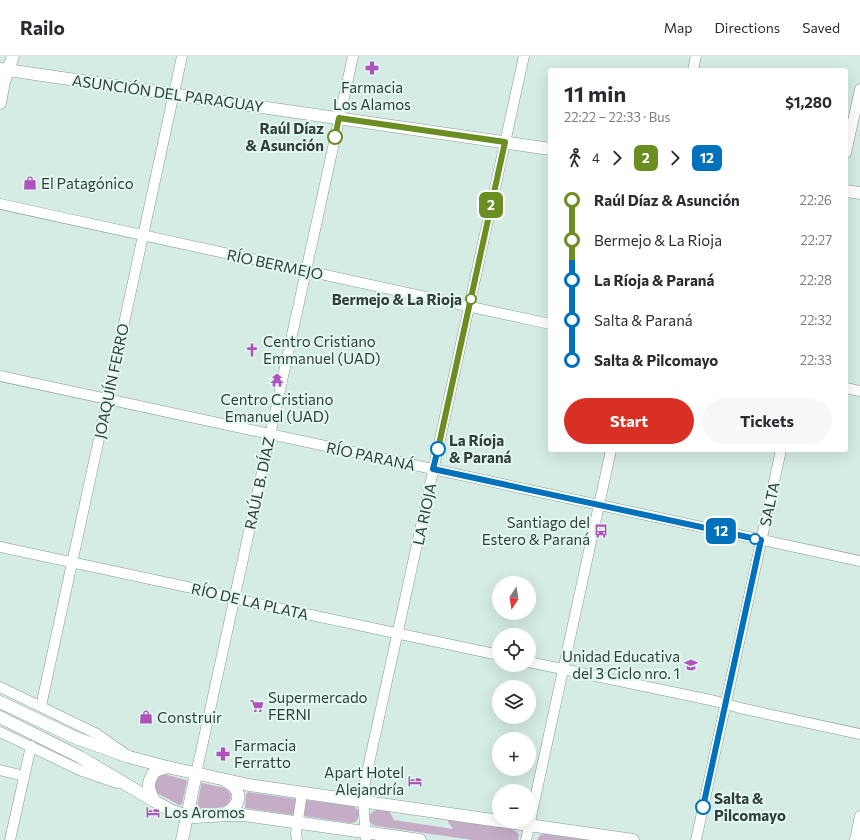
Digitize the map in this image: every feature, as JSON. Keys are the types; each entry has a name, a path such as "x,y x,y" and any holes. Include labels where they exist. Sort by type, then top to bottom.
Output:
{"main road":[{"path":"0,103 4,70 13,56"},
{"name":"ASUNCIÓN DEL PARAGUAY","path":"4,70 548,149"},
{"path":"848,191 860,193"},
{"path":"0,702 73,737 129,757 196,774 302,793 492,820"},
{"path":"0,717 72,752 154,801 172,811 187,816 204,817 244,815 298,823 366,836 420,840"},
{"path":"154,801 148,787 150,778 155,771 167,767"},
{"name":"RAÚL B. DÍAZ","path":"182,840 196,774"},
{"path":"221,815 234,807 238,801 235,787 224,780"},
{"path":"536,826 633,840"}],"street":[{"name":"JOAQUÍN FERRO","path":"41,706 182,56"},
{"name":"RAÚL B. DÍAZ","path":"196,774 353,56"},
{"name":"LA RIOJA","path":"366,836 363,802 364,786 524,56"},
{"path":"693,68 696,56"},
{"path":"848,144 860,89"},
{"name":"RÍO BERMEJO","path":"0,204 548,324"},
{"name":"RÍO PARANÁ","path":"0,376 860,561"},
{"path":"848,388 860,391"},
{"path":"536,797 611,452"},
{"name":"SALTA","path":"696,840 781,452"},
{"name":"RÍO DE LA PLATA","path":"0,547 492,654"},
{"path":"536,663 860,734"},
{"path":"0,687 97,734 129,757"},
{"path":"0,732 82,771 130,786"},
{"path":"10,840 31,746"},
{"path":"0,770 24,776"},
{"path":"297,840 296,833 302,793"},
{"path":"855,840 860,816"},
{"path":"526,840 529,828"}],"shaded area":[{"path":"164,774 187,781 182,804 179,805 157,793 153,788 156,777"},
{"path":"202,783 225,788 230,793 231,799 229,803 225,806 215,808 197,808"},
{"path":"248,792 296,799 294,815 245,808 246,794"},
{"path":"306,800 353,806 359,811 357,821 351,823 304,816"},
{"path":"375,811 389,811 394,820 453,829 447,820 492,826 492,828 511,829 519,835 518,840 473,840 376,826 370,819 370,814"},
{"path":"544,834 589,840 537,840 540,835"}],"bus line":[{"name":"2","path":"335,137 339,118 505,142 438,449"},
{"name":"12","path":"438,449 433,469 761,540 703,807"}],"place":[{"name":"Farmacia Los Alamos","path":"372,68"},
{"name":"Raúl Díaz & Asunción","path":"335,137"},
{"name":"El Patagónico","path":"30,183"},
{"name":"Bermejo & La Rioja","path":"471,299"},
{"name":"Centro Cristiano Emmanuel (UAD)","path":"252,350"},
{"name":"Centro Cristiano Emanuel (UAD)","path":"277,380"},
{"name":"La Ríoja & Paraná","path":"438,449"},
{"name":"Santiago del Estero & Paraná","path":"601,531"},
{"name":"Unidad Educativa del 3 Ciclo nro. 1","path":"691,665"},
{"name":"Supermercado FERNI","path":"257,706"},
{"name":"Construir","path":"146,717"},
{"name":"Farmacia Ferratto","path":"223,754"},
{"name":"Apart Hotel Alejandría","path":"415,781"},
{"name":"Salta & Pilcomayo","path":"703,807"},
{"name":"Los Aromos","path":"153,812"}]}
